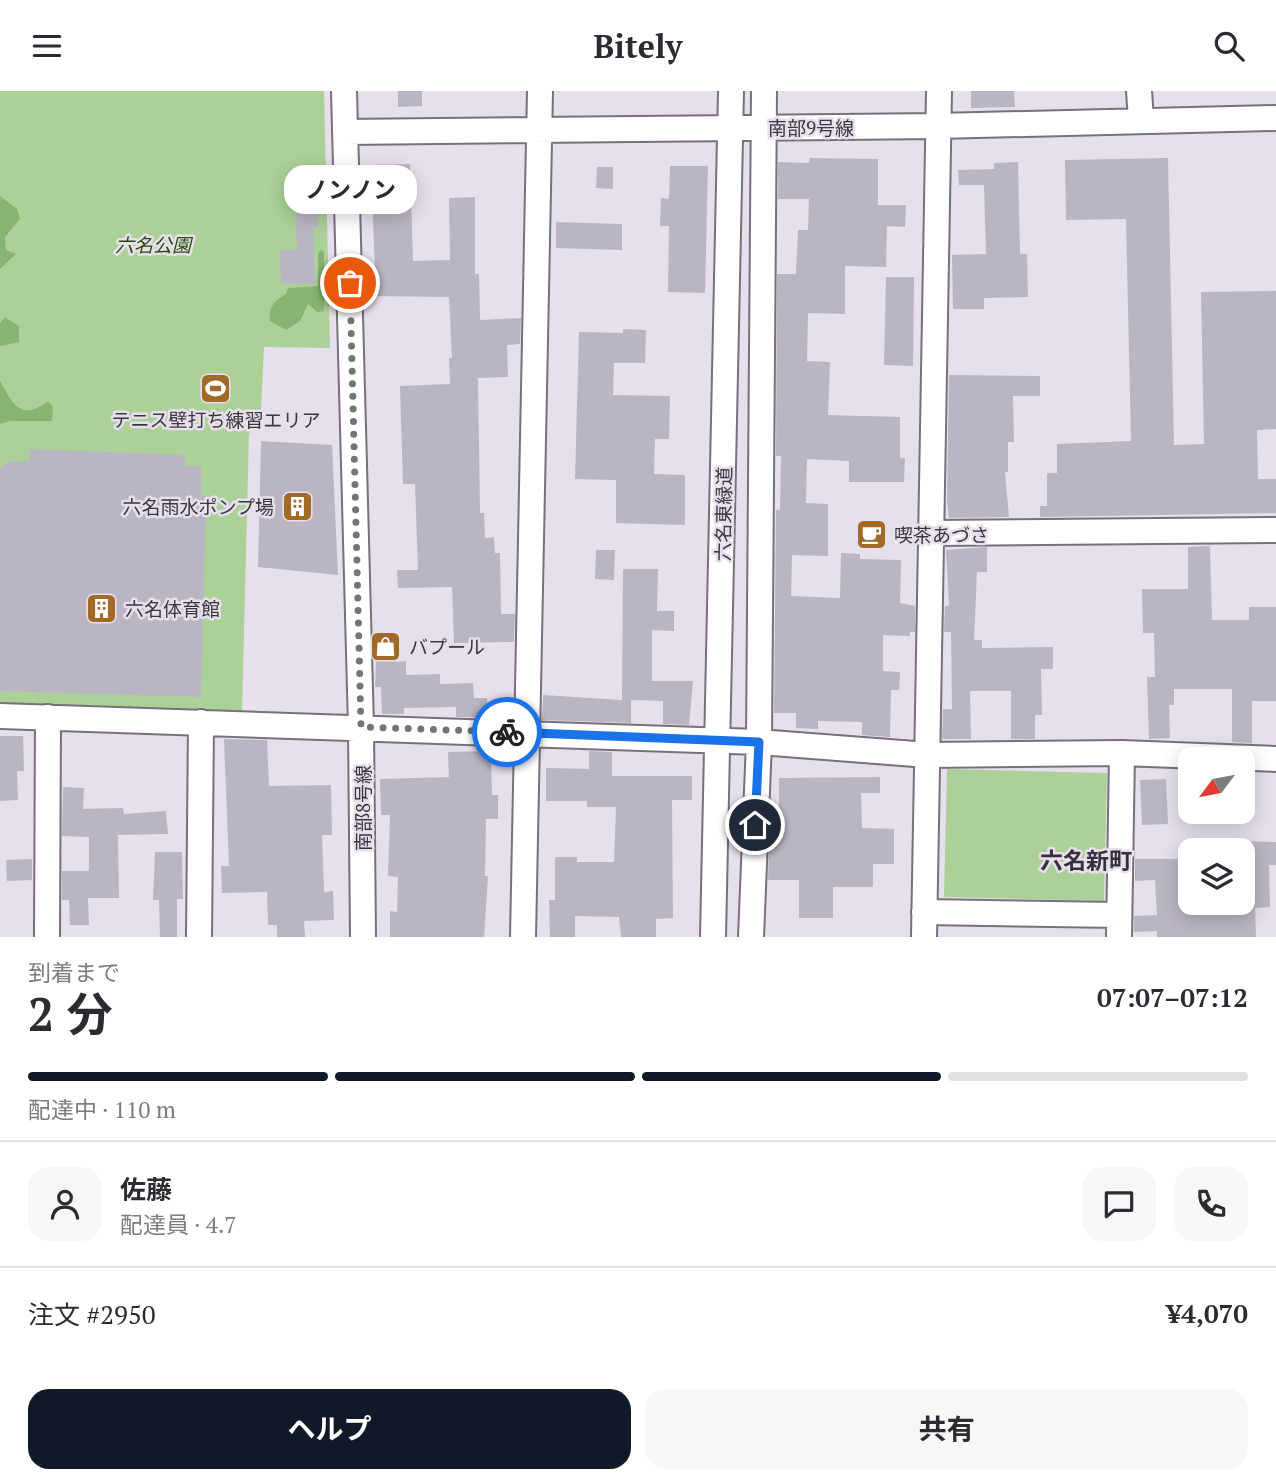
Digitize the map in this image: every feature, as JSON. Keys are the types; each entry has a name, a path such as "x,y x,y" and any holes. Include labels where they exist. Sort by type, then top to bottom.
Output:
{"street":[{"name":"南部8号線","path":"344,91 361,727 363,937"},
{"path":"523,937 540,91"},
{"name":"六名東緑道","path":"713,937 732,91"},
{"name":"六名東緑道","path":"751,937 759,742 764,91"},
{"path":"924,937 939,91"},
{"path":"1139,91 1141,120"},
{"name":"南部9号線","path":"345,132 937,126 1276,118"},
{"path":"933,533 1276,530"},
{"path":"0,716 526,733 718,743 759,742 928,755 1122,754 1276,759"},
{"path":"47,937 48,717"},
{"path":"199,937 201,722"},
{"path":"924,912 1119,926 1122,754"}],"green space":[{"name":"六名公園","path":"0,91 324,91 330,348 264,347 261,409 249,434 242,711 0,706"},
{"path":"0,196 17,209 20,219 5,237 6,250 16,254 0,269"},
{"path":"321,250 324,252 324,311 317,312 308,304 300,321 286,330 270,321 273,305 286,294 288,288 318,286 318,253"},
{"path":"5,317 19,326 19,342 0,346 0,323"},
{"path":"0,381 9,397 24,410 39,407 48,401 53,407 52,421 10,421 0,424"},
{"path":"947,769 1107,773 1104,901 944,897"}],"building":[{"path":"398,91 422,91 422,106 398,107"},
{"path":"971,91 1014,91 1015,107 971,108"},
{"path":"810,158 878,159 878,205 906,205 905,227 887,226 886,267 845,266 845,314 808,313 807,361 830,362 828,415 900,417 900,458 905,458 904,482 849,482 849,461 807,459 806,503 828,504 828,556 792,555 791,596 840,598 841,553 860,554 860,559 901,560 900,603 915,606 915,632 910,632 910,636 883,635 883,671 900,672 899,690 891,690 890,737 862,735 862,722 818,721 818,729 796,728 796,713 774,713 776,510 780,510 781,456 776,456 777,274 796,274 798,230 808,230 809,199 778,199 778,162 809,163"},
{"path":"1168,158 1174,445 1204,444 1201,292 1276,291 1276,429 1257,430 1258,479 1276,479 1276,513 1040,517 1040,506 1047,506 1047,473 1057,473 1057,444 1131,441 1126,219 1066,220 1065,160"},
{"path":"1018,162 1020,254 1027,254 1028,297 984,298 984,309 953,309 952,255 986,254 984,185 959,185 958,170 994,169 994,163"},
{"path":"410,164 413,261 450,260 449,198 475,197 475,274 479,274 480,320 521,318 520,344 507,345 508,377 478,378 480,513 484,513 485,538 494,537 495,553 500,553 501,614 515,614 514,642 454,643 452,587 398,588 397,570 418,570 415,484 403,484 400,386 450,384 449,358 452,358 449,297 365,296 364,272 375,271 371,165"},
{"path":"670,166 708,166 705,293 668,292 669,226 660,226 661,198 669,199"},
{"path":"597,167 613,167 613,189 596,188"},
{"path":"317,190 318,227 313,227 315,283 281,284 280,250 297,250 295,191"},
{"path":"556,222 622,224 622,250 556,248"},
{"path":"886,277 914,277 913,366 884,365"},
{"path":"623,329 646,330 645,363 614,363 613,395 670,396 669,439 655,439 654,474 685,475 685,525 616,523 616,480 575,479 579,332 623,333"},
{"path":"949,375 1040,376 1040,396 1013,396 1014,442 1008,442 1008,472 1005,472 1009,517 949,518"},
{"name":"六名雨水ポンプ場","path":"261,441 332,445 338,575 258,567"},
{"name":"六名体育館","path":"30,449 185,455 185,466 201,466 201,496 206,496 201,697 0,691 0,468 11,461 29,462"},
{"path":"1210,546 1212,620 1249,620 1249,607 1276,607 1276,701 1252,701 1252,743 1232,742 1232,689 1174,689 1174,705 1169,705 1170,738 1149,739 1147,677 1155,677 1154,633 1143,633 1142,589 1188,589 1188,547"},
{"path":"987,547 987,572 977,572 974,640 982,640 982,648 1053,647 1053,669 1041,669 1042,715 1035,715 1035,739 1011,739 1011,691 970,691 971,739 942,739 943,709 952,709 951,632 944,632 945,606 949,606 946,550"},
{"path":"596,550 615,550 614,580 595,579"},
{"path":"623,569 658,569 657,611 674,611 674,631 652,630 652,681 693,681 689,725 663,724 663,701 631,700 631,723 542,720 543,695 622,700"},
{"path":"377,638 395,638 396,662 406,661 406,675 440,674 440,684 473,683 474,698 487,698 488,717 456,717 456,707 404,708 404,714 382,714 381,687 375,687"},
{"path":"0,736 23,736 24,771 17,771 18,800 0,801"},
{"path":"224,739 267,740 269,786 331,785 332,835 322,835 324,892 333,891 334,920 304,921 305,937 277,937 277,925 268,925 267,892 222,893 221,866 229,866"},
{"path":"491,751 492,795 498,795 498,819 486,819 485,876 488,876 484,937 390,937 390,911 397,912 398,877 388,876 390,815 381,815 380,779 449,777 448,752"},
{"path":"589,751 612,752 612,776 692,776 692,800 672,800 673,918 656,919 656,937 621,937 619,917 575,916 575,937 550,937 549,900 555,900 555,857 577,857 577,862 614,862 616,807 587,807 587,801 546,801 546,768 589,769"},
{"path":"880,777 880,793 861,793 862,828 894,829 894,864 873,864 873,887 833,887 833,918 799,918 799,880 768,880 770,826 779,826 779,778"},
{"path":"1166,779 1168,824 1142,825 1140,780"},
{"path":"63,787 84,788 83,809 123,808 124,814 166,811 168,834 118,835 119,898 88,898 89,925 70,925 69,900 62,900 62,871 89,871 89,837 62,836"},
{"path":"1255,841 1276,842 1276,865 1269,865 1270,907 1255,908"},
{"path":"155,852 182,852 183,899 177,899 177,937 160,937 159,900 153,900"},
{"path":"32,859 32,880 7,881 6,860"},
{"path":"1135,859 1178,859 1178,915 1255,915 1255,908 1256,937 1157,937 1157,931 1134,932 1134,916 1157,915 1155,880 1135,881"}],"way so far":[{"path":"350,283 361,727 507,732"}],"place":[{"name":"ノンノン","path":"350,283"},
{"name":"テニス壁打ち練習エリア","path":"216,388"},
{"name":"六名雨水ポンプ場","path":"297,506"},
{"name":"喫茶あづさ","path":"871,534"},
{"name":"六名体育館","path":"102,608"},
{"name":"バプール","path":"386,646"}],"district":[{"name":"六名新町","path":"1086,860"}],"route":[{"path":"507,732 718,743 759,742 755,825"}]}
